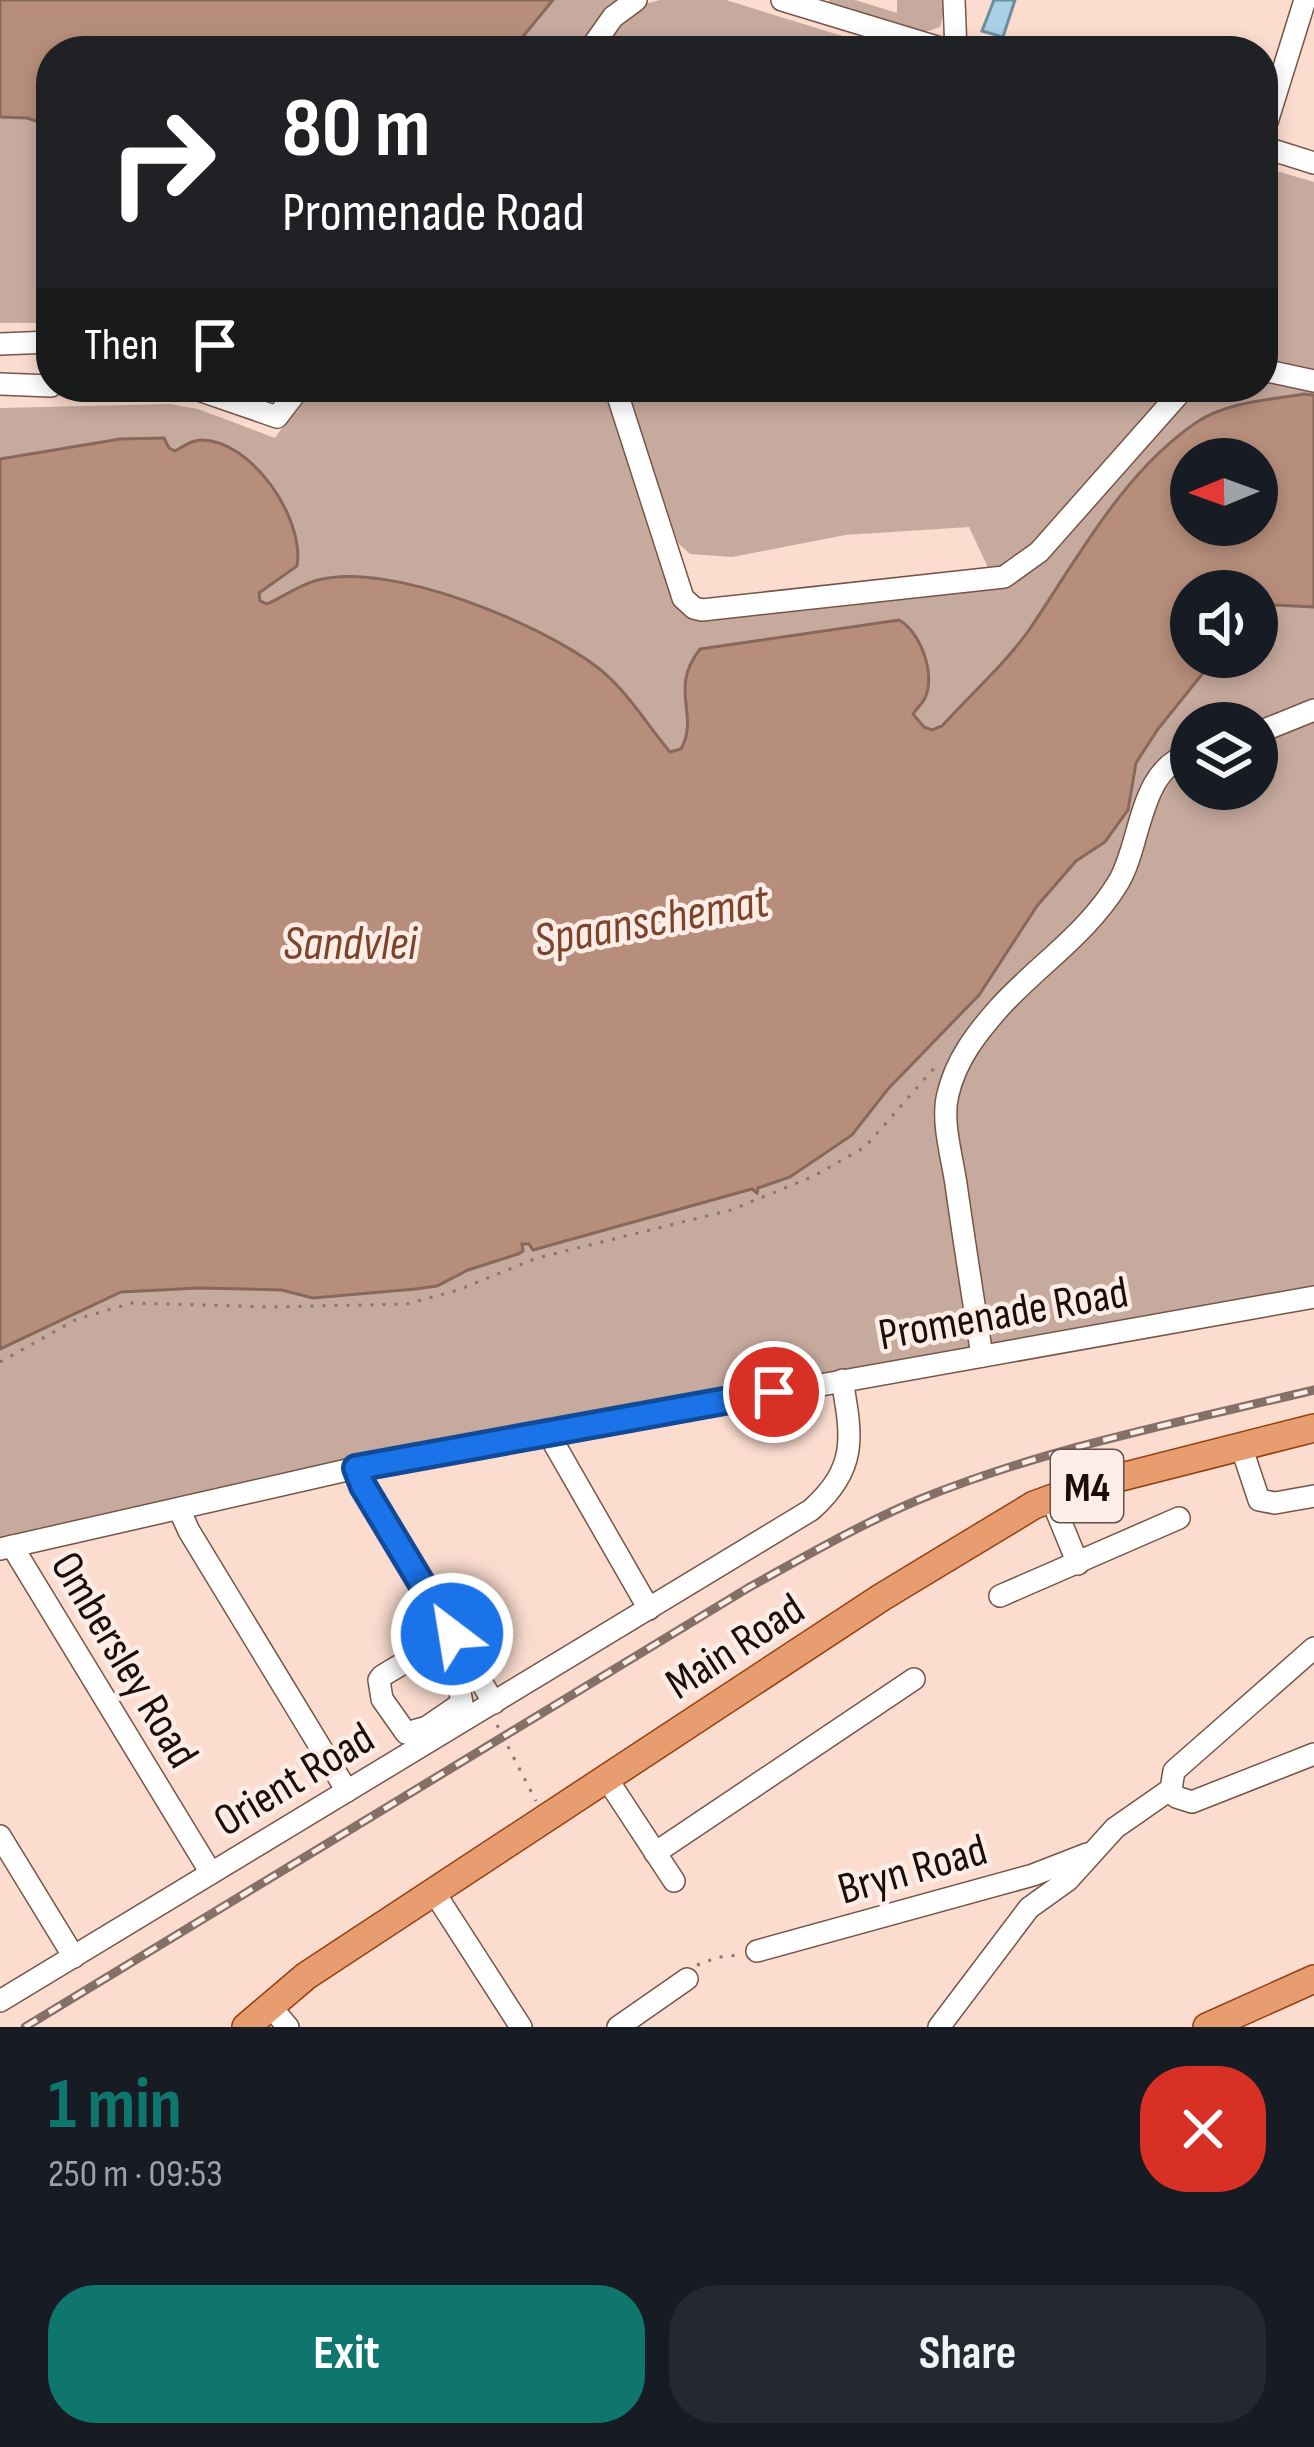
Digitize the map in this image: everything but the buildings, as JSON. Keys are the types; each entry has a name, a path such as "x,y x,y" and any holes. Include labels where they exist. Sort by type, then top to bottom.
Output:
{"main road":[{"name":"Main Road","path":"246,2027 279,2017 306,1976 883,1597 1052,1498 1314,1428"},
{"path":"1207,2027 1314,1979"}],"street":[{"path":"600,36 613,17 636,0"},
{"path":"953,36 954,0"},
{"path":"1278,87 1305,0"},
{"path":"795,2 905,36"},
{"path":"1278,152 1314,163"},
{"path":"0,344 36,343"},
{"path":"1278,373 1314,381"},
{"path":"0,384 36,385"},
{"path":"234,402 277,417 288,402"},
{"path":"620,402 683,598 702,610 1004,578 1039,552 1172,402"},
{"path":"1278,725 1314,710"},
{"path":"982,1356 949,1137 946,1100 955,1070 977,1033 1004,1003 1095,916 1120,880 1151,789 1170,767"},
{"name":"Promenade Road","path":"6,1548 356,1468 1314,1298"},
{"name":"Orient Road","path":"0,2001 811,1510 827,1496 848,1458 850,1436 842,1380"},
{"path":"548,1432 650,1609"},
{"path":"1240,1446 1259,1499 1276,1503 1314,1496"},
{"path":"356,1468 444,1639 491,1705"},
{"path":"1052,1498 1078,1564"},
{"path":"179,1509 346,1791"},
{"path":"1000,1596 1179,1518"},
{"name":"Ombersley Road","path":"6,1548 211,1873"},
{"path":"1314,1648 1174,1771 1171,1789 1176,1797 1192,1802 1314,1754"},
{"path":"655,1853 914,1679"},
{"path":"607,1779 674,1881"},
{"path":"939,2027 1018,1920 1069,1880 1114,1828 1171,1789"},
{"path":"0,1836 74,1958"},
{"name":"Bryn Road","path":"757,1951 1033,1874 1088,1854"},
{"path":"434,1892 521,2027"},
{"path":"618,2027 687,1979"}],"path":[{"path":"0,1362 77,1319 132,1303 407,1304 458,1290 537,1258 731,1210 814,1176 865,1147 943,1059"},
{"path":"491,1705 536,1805"},
{"path":"687,1979 686,1973 708,1960 757,1951"}],"shaded area":[{"path":"0,0 618,0 608,6 589,36 36,36 36,323 0,323"},
{"path":"660,0 726,0 842,36 605,36 639,7"},
{"path":"829,0 855,0 897,13 897,0 947,0 940,27 922,33 829,5"},
{"path":"1278,171 1314,182 1314,372 1278,365"},
{"path":"1278,376 1314,385 1314,1297 842,1380 0,1549 0,408 170,404 198,409 275,438 300,402 618,402 680,604 997,581 1172,402 1278,402"},
{"path":"631,402 1157,402 1019,558 990,572 969,527 845,535 732,557 690,554 678,543"}],"water":[{"path":"0,0 553,0 523,36 36,36 36,121 0,117"},
{"name":"Sandvlei","path":"1314,395 1314,607 1278,605 1278,570 1170,570 1170,678 1199,678 1180,702 1170,702 1170,714 1136,763 1128,810 1105,842 1076,861 1037,906 979,995 888,1089 852,1135 790,1177 758,1188 757,1193 752,1189 533,1250 522,1244 518,1254 437,1286 313,1298 282,1290 121,1292 0,1349 0,459 120,439 164,438 175,451 198,440 220,443 256,467 293,526 297,566 259,593 260,601 267,604 312,582 348,576 384,579 463,600 539,632 597,667 670,752 681,749 686,736 686,677 700,649 899,620 920,644 929,678 924,700 913,714 924,727 942,726 1020,643 1124,491 1170,443 1170,546 1278,546 1278,438 1176,438 1221,410 1278,402 1278,398"}],"railway":[{"path":"25,2027 748,1588 874,1520 966,1482 1064,1451 1314,1390"}],"route":[{"path":"452,1634 356,1468 774,1392"}],"water label":[{"name":"Spaanschemat","path":"651,919"}]}
